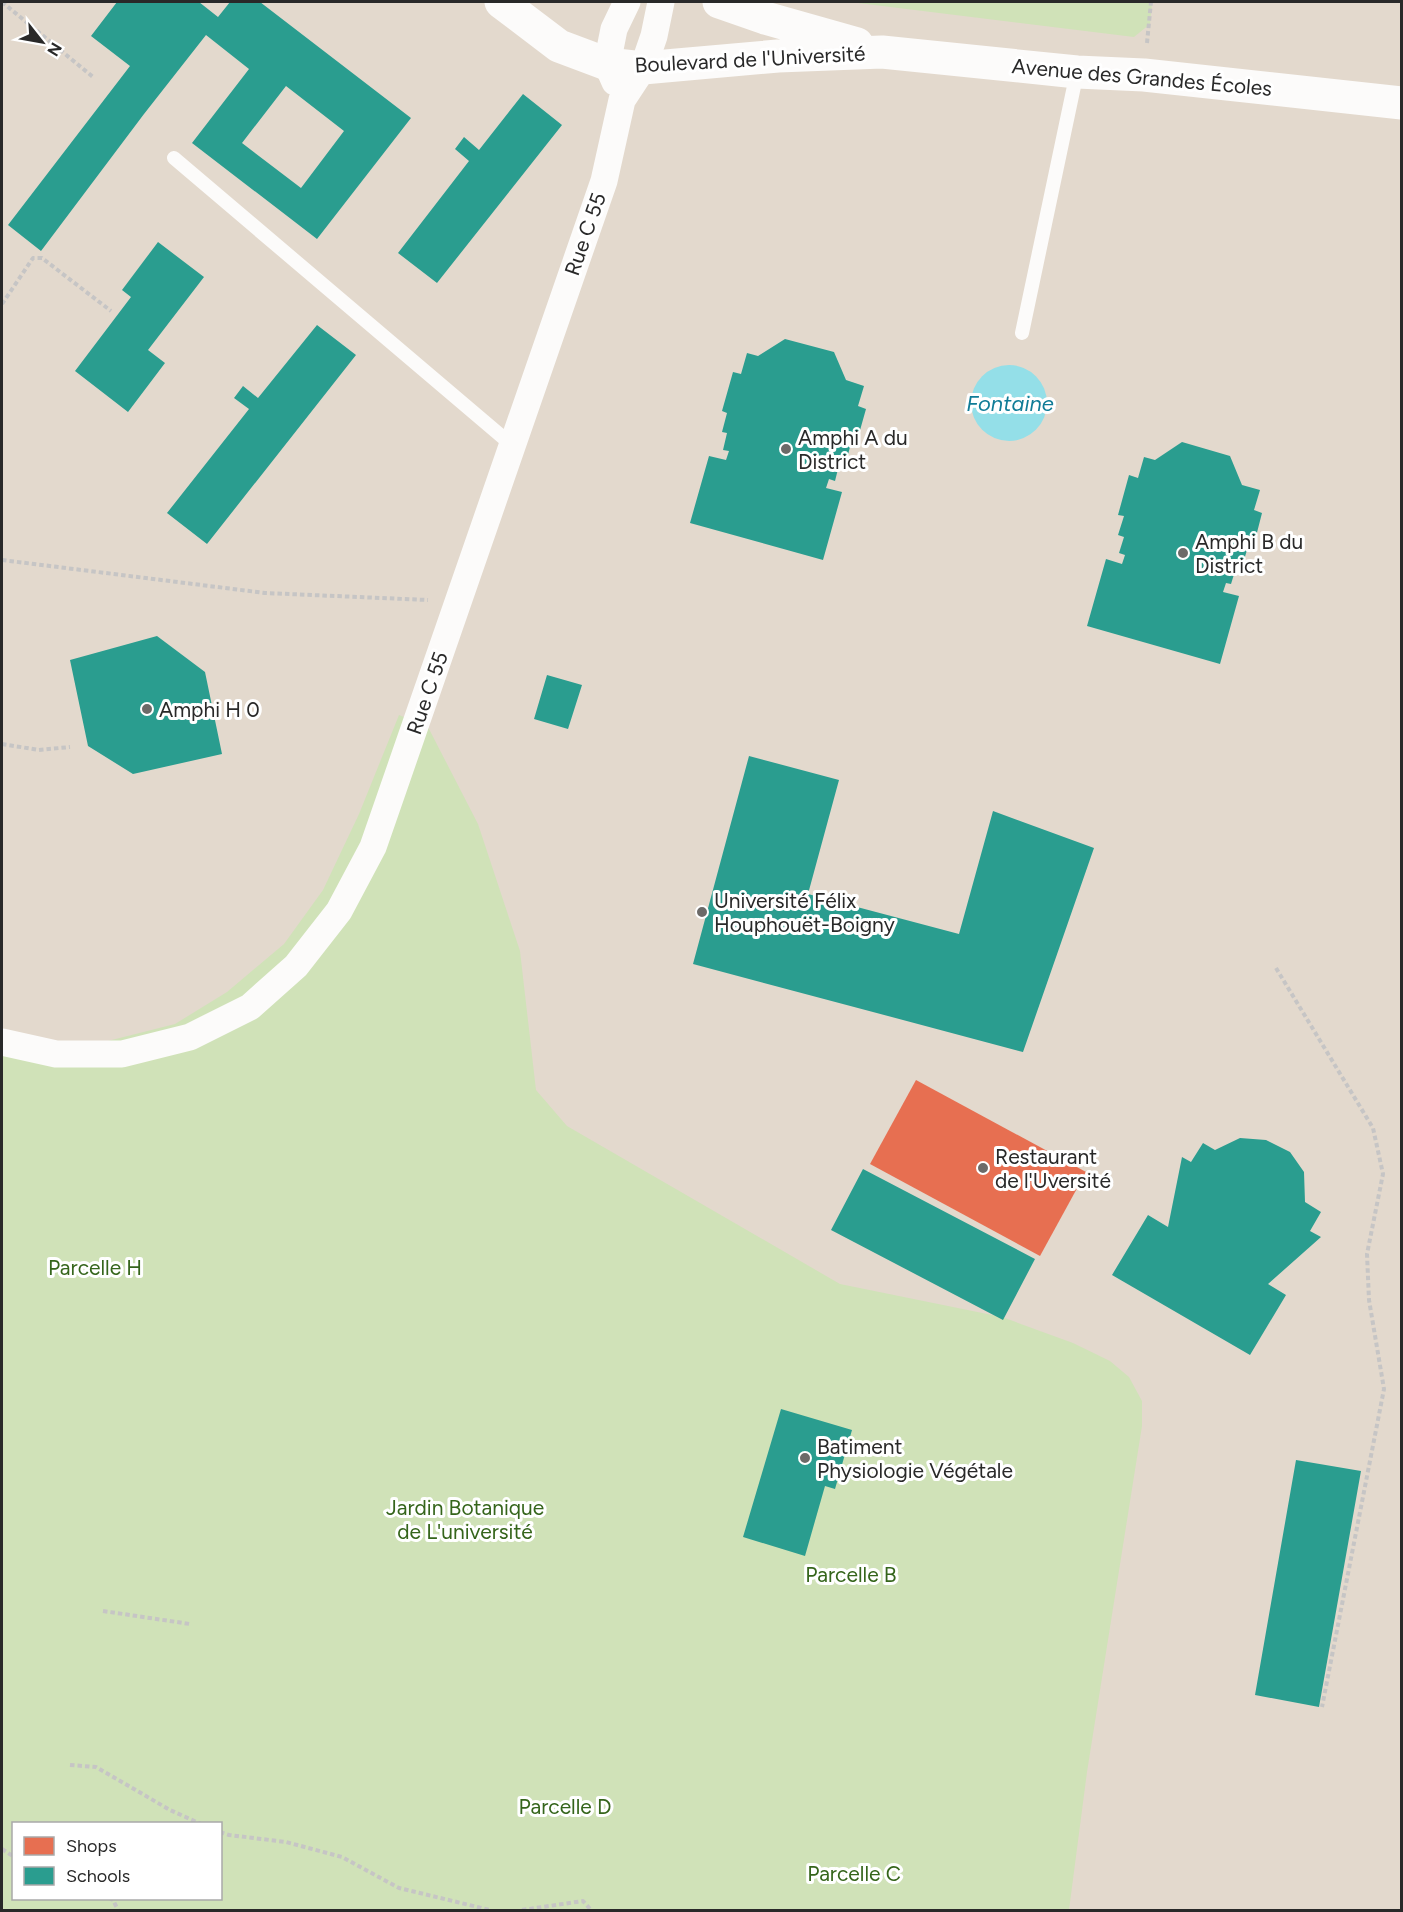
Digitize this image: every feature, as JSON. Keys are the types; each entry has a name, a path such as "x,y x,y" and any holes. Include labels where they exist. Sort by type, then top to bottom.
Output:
{"street":[{"name":"Boulevard de l'Université","path":"501,2 559,46 607,64 644,68 778,56 882,52"},
{"path":"622,100 607,64 614,29 627,2"},
{"name":"Rue C 55","path":"2,1042 56,1054 122,1054 189,1037 250,1007 296,966 339,911 373,847 604,181 622,100 644,68 661,2"},
{"name":"Boulevard de l'Université","path":"719,2 765,18 882,52"},
{"name":"Avenue des Grandes Écoles","path":"882,52 1077,72 1144,75 1401,103"}],"lane":[{"path":"1022,333 1077,72"},
{"path":"174,158 513,446"}],"path":[{"path":"2,3 93,77"},
{"path":"2,304 33,258 42,258 111,311"},
{"path":"2,560 265,593 459,602"},
{"path":"2,744 39,750 70,747"},
{"path":"1276,968 1373,1128 1383,1174 1367,1254 1369,1300 1384,1389 1322,1707"},
{"path":"103,1611 190,1624"},
{"path":"70,1765 96,1767 170,1810 197,1822"},
{"path":"222,1833 286,1842 342,1857 399,1888 490,1911"},
{"path":"522,1911 583,1901 591,1911"}],"shaded area":[{"name":"Université Félix Houphouët-Boigny","path":"2,2 1401,2 1401,1910 2,1910"}],"green space":[{"path":"850,2 1152,2 1150,24 1134,37"},
{"name":"Jardin Botanique de L'université","path":"399,715 428,727 478,824 520,951 536,1090 567,1126 840,1284 1002,1317 1073,1343 1110,1361 1129,1377 1142,1401 1142,1426 1087,1772 1069,1910 2,1910 2,1048 88,1046 175,1024 227,992 284,944 323,890 359,814"}],"water":[{"name":"Fontaine","path":"1009,365 1024,368 1036,376 1044,388 1047,403 1044,418 1036,430 1024,438 1009,441 994,438 982,430 974,418 971,403 974,388 982,376 994,368"}],"building: Shops":[{"path":"916,1080 1086,1172 1040,1256 870,1164"}],"building: Schools":[{"path":"117,2 199,2 218,17 230,2 260,2 411,118 317,239 192,143 249,69 206,35 41,251 8,225 130,66 91,36","holes":["286,86 344,131 301,188 242,143"]},
{"path":"523,94 562,125 437,283 398,253 469,161 455,149 464,137 479,150"},
{"path":"158,242 204,277 148,350 165,363 128,412 75,371 131,297 122,290"},
{"path":"317,325 356,355 207,544 167,513 249,409 234,398 243,386 258,398"},
{"name":"Amphi A du District","path":"785,339 834,352 846,380 864,386 858,406 866,409 855,448 850,447 845,466 839,465 835,481 829,479 826,488 842,492 823,560 690,523 709,456 726,460 729,451 723,450 727,433 722,432 727,413 722,411 733,372 741,374 747,353 758,356"},
{"name":"Amphi B du District","path":"1182,442 1230,456 1242,485 1260,490 1254,510 1262,513 1252,552 1247,550 1241,570 1236,568 1231,584 1226,583 1223,592 1239,596 1220,664 1087,626 1106,559 1122,564 1125,555 1119,553 1124,537 1118,535 1124,516 1118,515 1129,475 1138,478 1144,457 1155,460"},
{"name":"Amphi H 0","path":"157,636 205,672 222,754 133,774 88,746 70,660"},
{"path":"547,675 582,685 568,729 534,719"},
{"path":"749,756 839,780 808,894 959,934 993,811 1094,848 1023,1052 693,964"},
{"path":"1240,1138 1266,1140 1290,1152 1304,1172 1305,1202 1321,1212 1310,1231 1321,1237 1268,1284 1286,1295 1250,1355 1112,1275 1148,1215 1168,1227 1182,1157 1191,1162 1203,1143 1215,1150"},
{"path":"863,1169 1035,1259 1003,1320 831,1230"},
{"name":"Batiment Physiologie Végétale","path":"781,1409 852,1430 835,1489 825,1486 805,1556 743,1537"},
{"path":"1296,1460 1361,1471 1319,1707 1255,1695"}],"place":[{"name":"Amphi A du District","path":"786,449"},
{"name":"Amphi B du District","path":"1183,553"},
{"name":"Amphi H 0","path":"147,709"},
{"name":"Université Félix Houphouët-Boigny","path":"702,912"},
{"name":"Restaurant de l'Uversité","path":"983,1168"},
{"name":"Batiment Physiologie Végétale","path":"805,1458"}],"park label":[{"name":"Parcelle H","path":"95,1267"},
{"name":"Parcelle B","path":"851,1574"},
{"name":"Parcelle D","path":"565,1806"},
{"name":"Parcelle C","path":"854,1873"}]}
